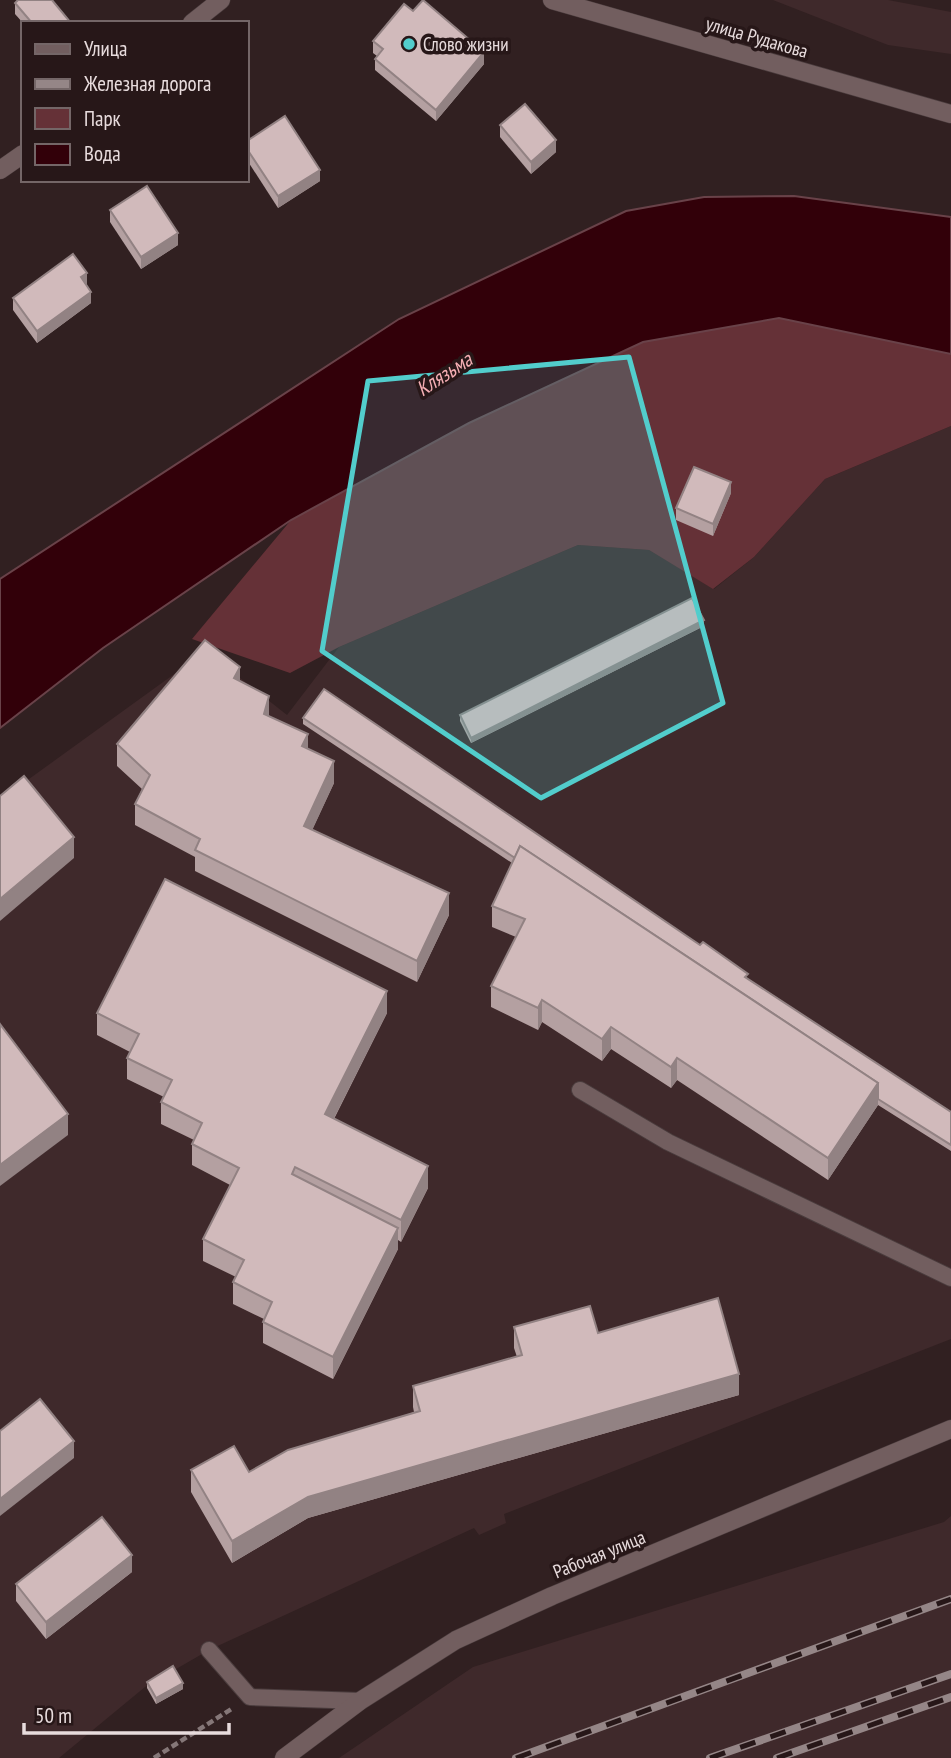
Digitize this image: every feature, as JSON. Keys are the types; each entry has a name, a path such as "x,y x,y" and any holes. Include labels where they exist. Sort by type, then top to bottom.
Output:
{"street":[{"path":"195,21 221,0"},
{"name":"улица Рудакова","path":"552,0 951,114"},
{"path":"0,170 21,155"},
{"name":"Рабочая улица","path":"284,1758 360,1701 456,1640 552,1596 951,1429"}],"lane":[{"path":"580,1090 668,1142 951,1278"},
{"path":"209,1650 250,1697 360,1701"}],"path":[{"path":"153,1758 250,1697"}],"highlighted area":[{"path":"629,357 723,703 541,798 322,651 368,381"}],"shaded area":[{"path":"773,0 888,0 951,12 951,54 888,45"},
{"path":"951,426 951,1339 504,1514 506,1523 479,1535 474,1528 209,1650 145,1687 59,1758 0,1758 0,800 206,651 287,715 339,647 578,545 649,550 714,589 754,557 825,479"},
{"path":"951,1516 951,1758 339,1758 473,1667 944,1522"}],"green space":[{"path":"779,318 951,354 951,426 825,479 754,557 713,589 649,550 578,545 339,647 290,673 192,639 291,520 469,423 643,342"}],"water":[{"name":"Клязьма","path":"794,196 951,217 951,354 779,318 643,342 469,423 291,520 103,648 0,728 0,579 399,319 626,211 704,197"}],"building":[{"path":"18,0 52,0 69,21 30,21 15,3"},
{"path":"423,0 484,52 436,110 375,59 383,49 373,41 404,4 413,11"},
{"path":"525,104 556,140 531,162 500,125"},
{"path":"285,116 320,170 278,196 248,151 248,140"},
{"path":"147,186 178,233 141,257 110,210"},
{"path":"73,254 87,273 81,277 91,292 37,331 13,298"},
{"path":"694,467 731,482 713,524 676,508"},
{"path":"692,598 704,620 471,738 460,715"},
{"path":"205,640 240,667 234,678 269,696 264,714 308,734 302,746 334,761 304,826 449,893 417,961 195,850 200,839 135,804 150,775 117,744"},
{"path":"324,689 700,945 703,942 748,974 745,977 951,1112 951,1145 878,1099 878,1083 520,846 515,858 303,718"},
{"path":"24,776 74,837 0,899 0,796"},
{"path":"520,846 878,1083 828,1158 677,1058 671,1067 611,1027 602,1039 542,1000 538,1008 491,986 525,919 492,906"},
{"path":"165,879 387,991 325,1114 428,1166 401,1220 295,1167 292,1174 398,1228 333,1357 263,1322 272,1302 233,1282 244,1260 203,1239 239,1168 192,1144 202,1123 161,1102 172,1080 127,1058 139,1034 97,1013"},
{"path":"0,1024 68,1114 0,1165"},
{"path":"718,1298 739,1374 308,1497 232,1541 191,1470 234,1446 249,1472 288,1450 420,1411 413,1386 522,1355 514,1327 590,1306 598,1333"},
{"path":"40,1399 74,1441 0,1499 0,1431"},
{"path":"102,1517 132,1555 46,1622 16,1584"},
{"path":"173,1666 183,1683 156,1698 147,1682"}],"railway":[{"path":"516,1758 951,1599"},
{"path":"710,1758 951,1674"},
{"path":"777,1758 951,1697"}],"place":[{"name":"Слово жизни","path":"409,44"}]}
